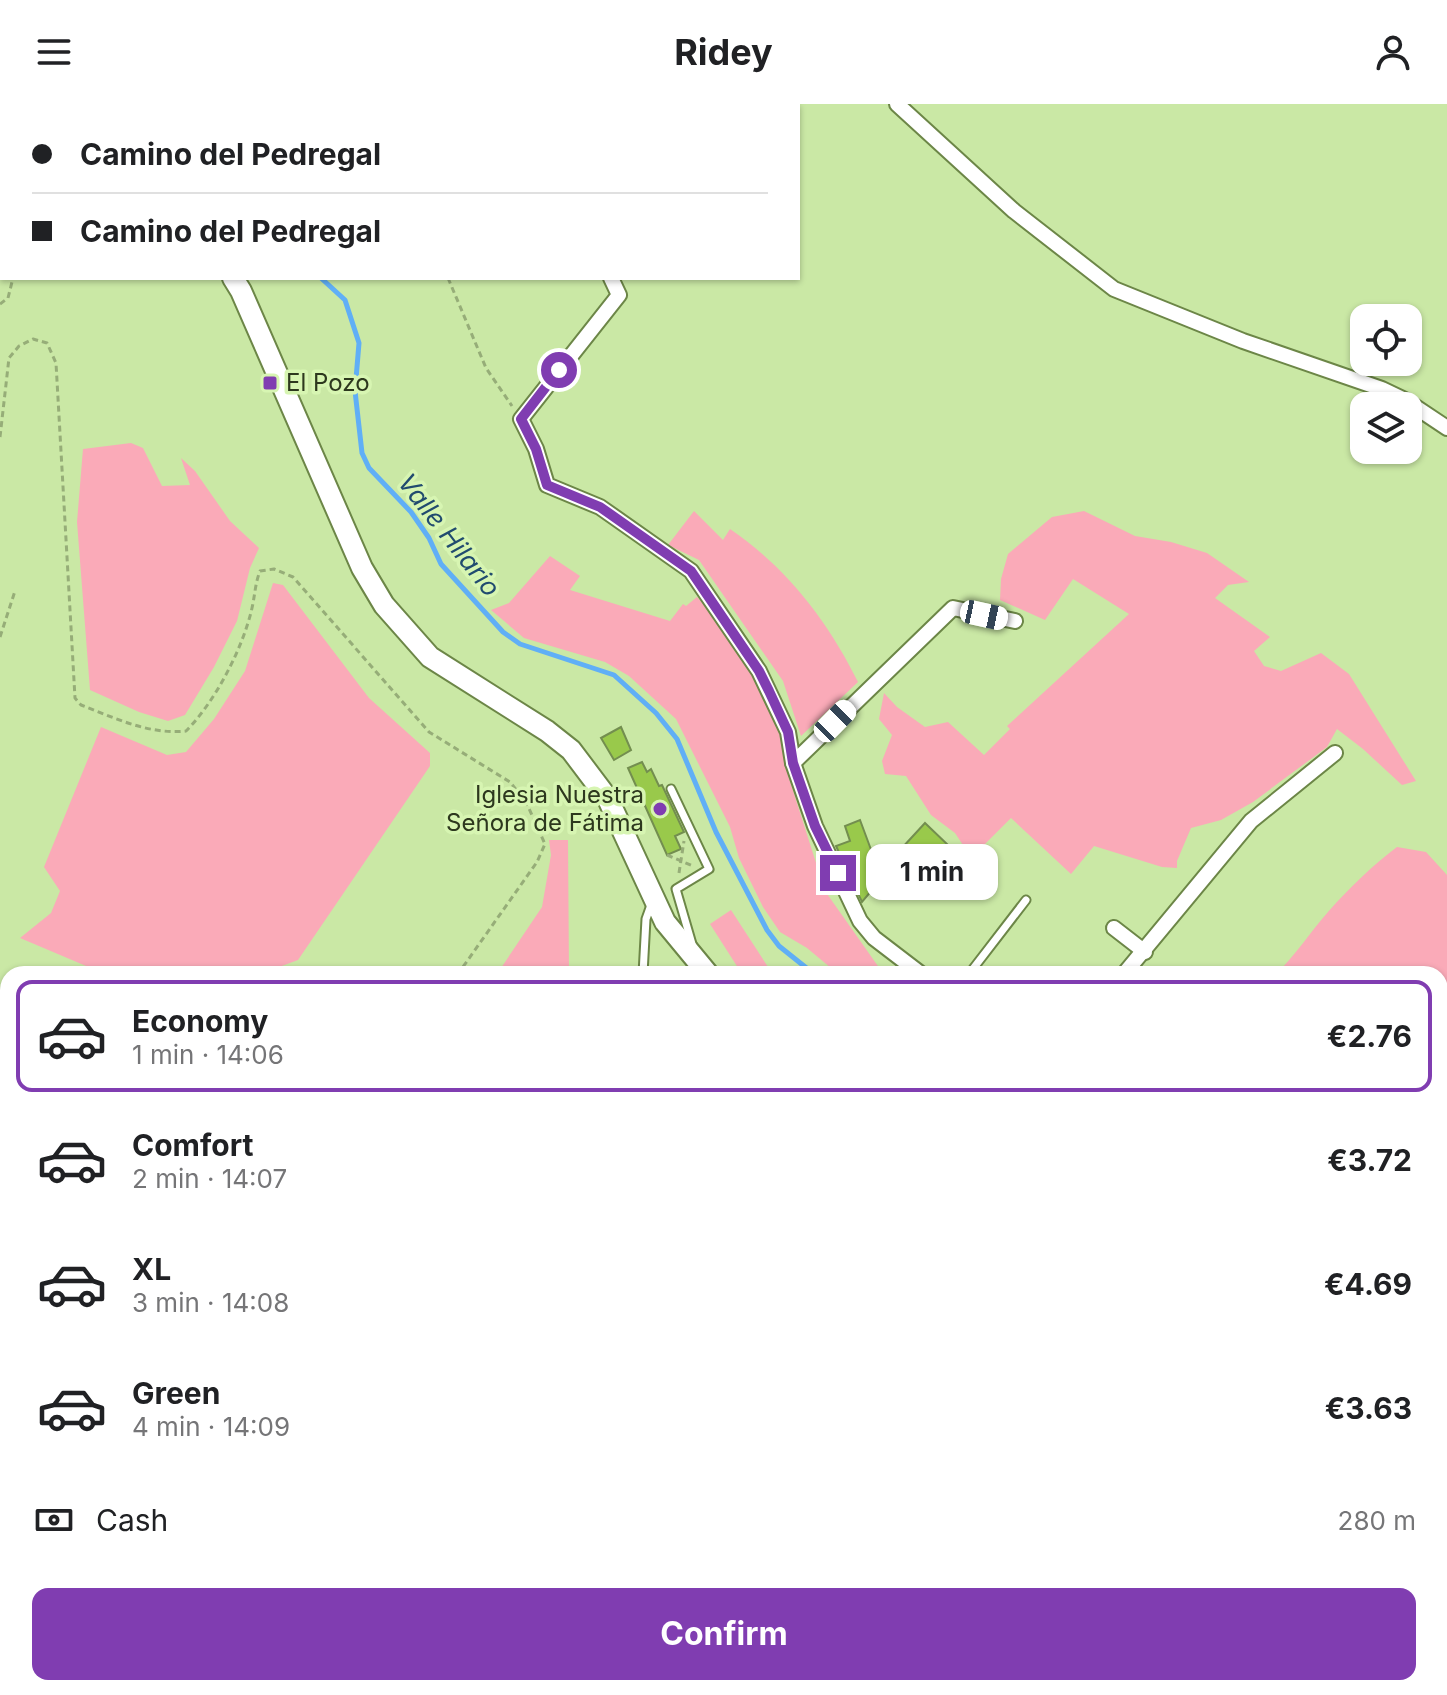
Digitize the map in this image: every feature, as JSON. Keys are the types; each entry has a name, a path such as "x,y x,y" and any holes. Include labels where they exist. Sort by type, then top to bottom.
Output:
{"main road":[{"path":"234,280 362,568 384,605 430,657 547,731 571,750 608,799 665,922 701,966"}],"street":[{"path":"897,104 1014,211 1114,289 1243,341 1382,389 1405,400 1447,428"},
{"path":"612,280 619,295 521,419 536,449 547,485 600,507 691,571 759,671 788,732 793,763 815,826 860,921 874,938 911,966"},
{"path":"793,763 953,608 1015,621"},
{"path":"1132,966 1251,821 1335,753"},
{"path":"1114,928 1145,952"}],"lane":[{"path":"671,789 709,869 676,889 702,966"},
{"path":"643,966 646,919 654,895"},
{"path":"975,966 1026,900"}],"path":[{"path":"0,304 8,298 12,280"},
{"path":"449,280 486,368 521,419"},
{"path":"0,437 9,358 19,346 33,339 47,343 56,363 75,698 81,705 138,727 169,733 186,731 199,719 234,659 252,608 260,571 274,569 293,577 429,732 510,782 526,802 545,844 537,862 464,966"},
{"path":"0,637 15,591"},
{"path":"676,889 685,832"},
{"path":"667,855 709,869"}],"shaded area":[{"path":"131,443 143,448 162,486 190,485 181,458 195,471 230,521 259,548 250,568 237,621 214,667 185,715 168,721 90,690 77,522 83,449"},
{"path":"694,511 723,540 730,529 787,578 819,617 858,682 801,736 783,681 699,560 668,545"},
{"path":"1084,511 1135,536 1171,542 1207,553 1249,582 1228,585 1215,598 1270,637 1254,651 1264,666 1281,671 1321,653 1349,674 1416,781 1402,785 1337,729 1327,747 1253,802 1221,820 1191,828 1177,868 1162,867 1094,846 1071,874 1011,818 978,851 965,848 955,833 931,815 906,776 885,774 882,761 892,735 879,719 884,693 897,707 925,727 948,722 984,755 1010,729 1007,726 1129,614 1073,579 1045,620 1000,600 1001,579 1008,554 1052,517"},
{"path":"550,556 580,576 570,590 670,621 683,604 686,606 697,597 753,673 782,736 788,775 825,891 878,966 829,966 780,932 763,907 739,858 730,827 676,719 629,676 605,662 524,638 491,610 509,603"},
{"path":"273,583 283,585 369,698 430,753 430,766 298,960 282,966 86,966 20,938 51,913 60,891 44,867 101,727 167,755 186,752 214,719 245,671"},
{"path":"549,840 568,840 569,966 502,966 542,907 551,855"},
{"path":"1397,847 1426,852 1447,875 1447,966 1283,966 1344,894"},
{"path":"731,910 767,966 737,966 710,924"}],"building":[{"path":"621,727 631,750 614,760 601,738"},
{"name":"Iglesia Nuestra Señora de Fátima","path":"642,762 647,772 651,769 659,786 662,785 684,832 675,836 681,849 667,855 628,768"},
{"path":"860,820 878,876 868,880 872,890 862,902 836,846 850,841 845,826"},
{"path":"925,823 949,846 940,855 933,849 919,865 901,849"}],"waterway":[{"name":"Valle Hilario","path":"323,280 345,300 359,343 355,391 362,453 369,468 411,512 429,538 441,564 503,632 520,644 614,675 656,713 677,739 716,832 767,930 779,946 804,966"}],"place":[{"name":"El Pozo","path":"270,383"},
{"name":"Iglesia Nuestra Señora de Fátima","path":"660,809"}],"route":[{"path":"559,370 521,419 536,449 547,485 600,507 691,571 759,671 769,691 788,732 793,763 815,826 838,873"}]}
